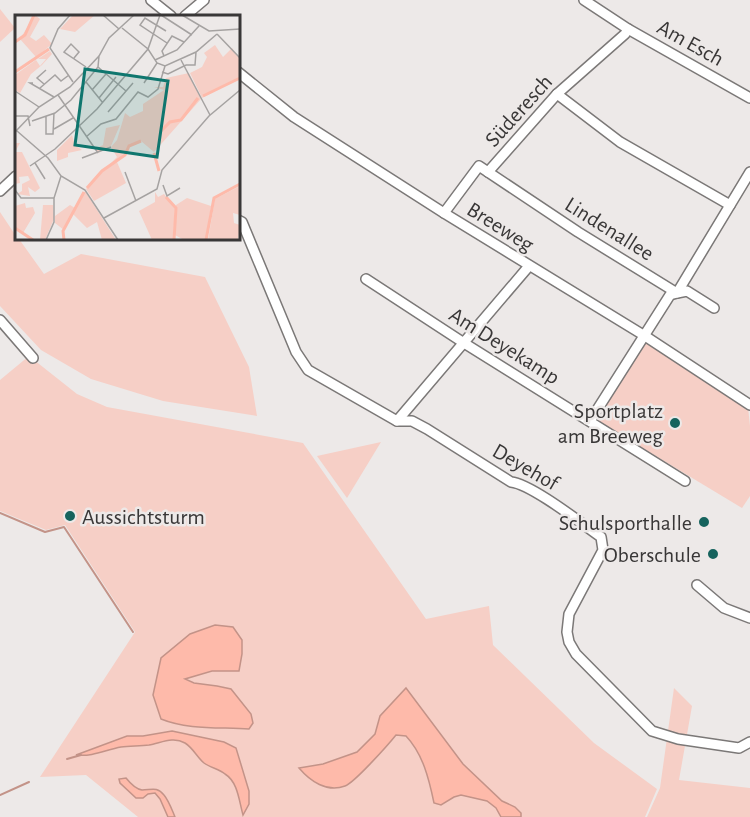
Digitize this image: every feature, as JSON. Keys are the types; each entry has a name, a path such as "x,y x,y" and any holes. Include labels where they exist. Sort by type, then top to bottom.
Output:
{"street":[{"path":"151,0 170,15"},
{"path":"186,15 204,0"},
{"name":"Am Esch","path":"584,0 598,3 628,29 750,98"},
{"name":"Süderesch","path":"444,213 479,166 488,172 557,94 628,29"},
{"name":"Breeweg","path":"240,74 294,117 444,213 645,336 750,405"},
{"path":"557,94 620,142 730,205"},
{"name":"Lindenallee","path":"488,172 578,232 677,293 687,291 714,308"},
{"path":"590,421 670,295 677,293 750,172"},
{"path":"0,191 15,177"},
{"name":"Deyehof","path":"240,221 296,352 308,370 397,421 412,422 427,429 511,482 518,483 541,496 601,537 603,550 569,614 567,632 569,642 576,654 652,731 678,739 739,748 750,742"},
{"path":"397,421 529,266"},
{"name":"Am Deyekamp","path":"366,279 685,481"},
{"path":"0,320 33,358"},
{"path":"0,338 9,331"},
{"path":"696,585 724,608 750,618"}],"shaded area":[{"path":"0,9 15,28 0,42"},
{"path":"0,212 15,234 15,240 20,240 44,274 81,254 205,277 249,367 257,416 163,401 91,379 41,350 0,306"},
{"name":"Sportplatz am Breeweg","path":"645,341 748,407 750,496 742,508 596,420"},
{"path":"29,356 77,394 107,407 303,443 426,619 489,606 493,645 594,743 657,789 645,817 138,817 86,775 40,777 135,632 65,525 46,530 0,511 0,380"},
{"path":"381,442 347,498 317,456"},
{"path":"215,625 233,627 242,640 239,671 212,671 185,679 194,683 231,689 251,714 253,723 249,729 171,723 161,719 153,695 161,658 190,634"},
{"path":"406,688 463,764 502,801 515,807 521,813 521,817 501,817 496,808 487,801 461,795 441,805 434,803 421,759 406,736 396,735 363,771 345,786 325,787 308,777 299,768 323,764 357,752 375,734 380,716"},
{"path":"674,688 692,706 679,780 750,788 750,817 647,817 660,788"},
{"path":"172,731 224,742 236,748 249,791 249,804 243,815 237,792 229,777 204,763 190,747 180,741 121,747 88,755 76,755 127,736"},
{"path":"126,778 139,789 159,790 175,817 168,817 155,793 136,798 120,783 119,779"}],"waterway":[{"path":"0,513 45,532 64,527 133,632"},
{"path":"67,759 81,755"},
{"path":"0,795 29,782"}],"place":[{"name":"Sportplatz am Breeweg","path":"675,423"},
{"name":"Aussichtsturm","path":"70,516"},
{"name":"Schulsporthalle","path":"704,522"},
{"name":"Oberschule","path":"713,554"}]}
